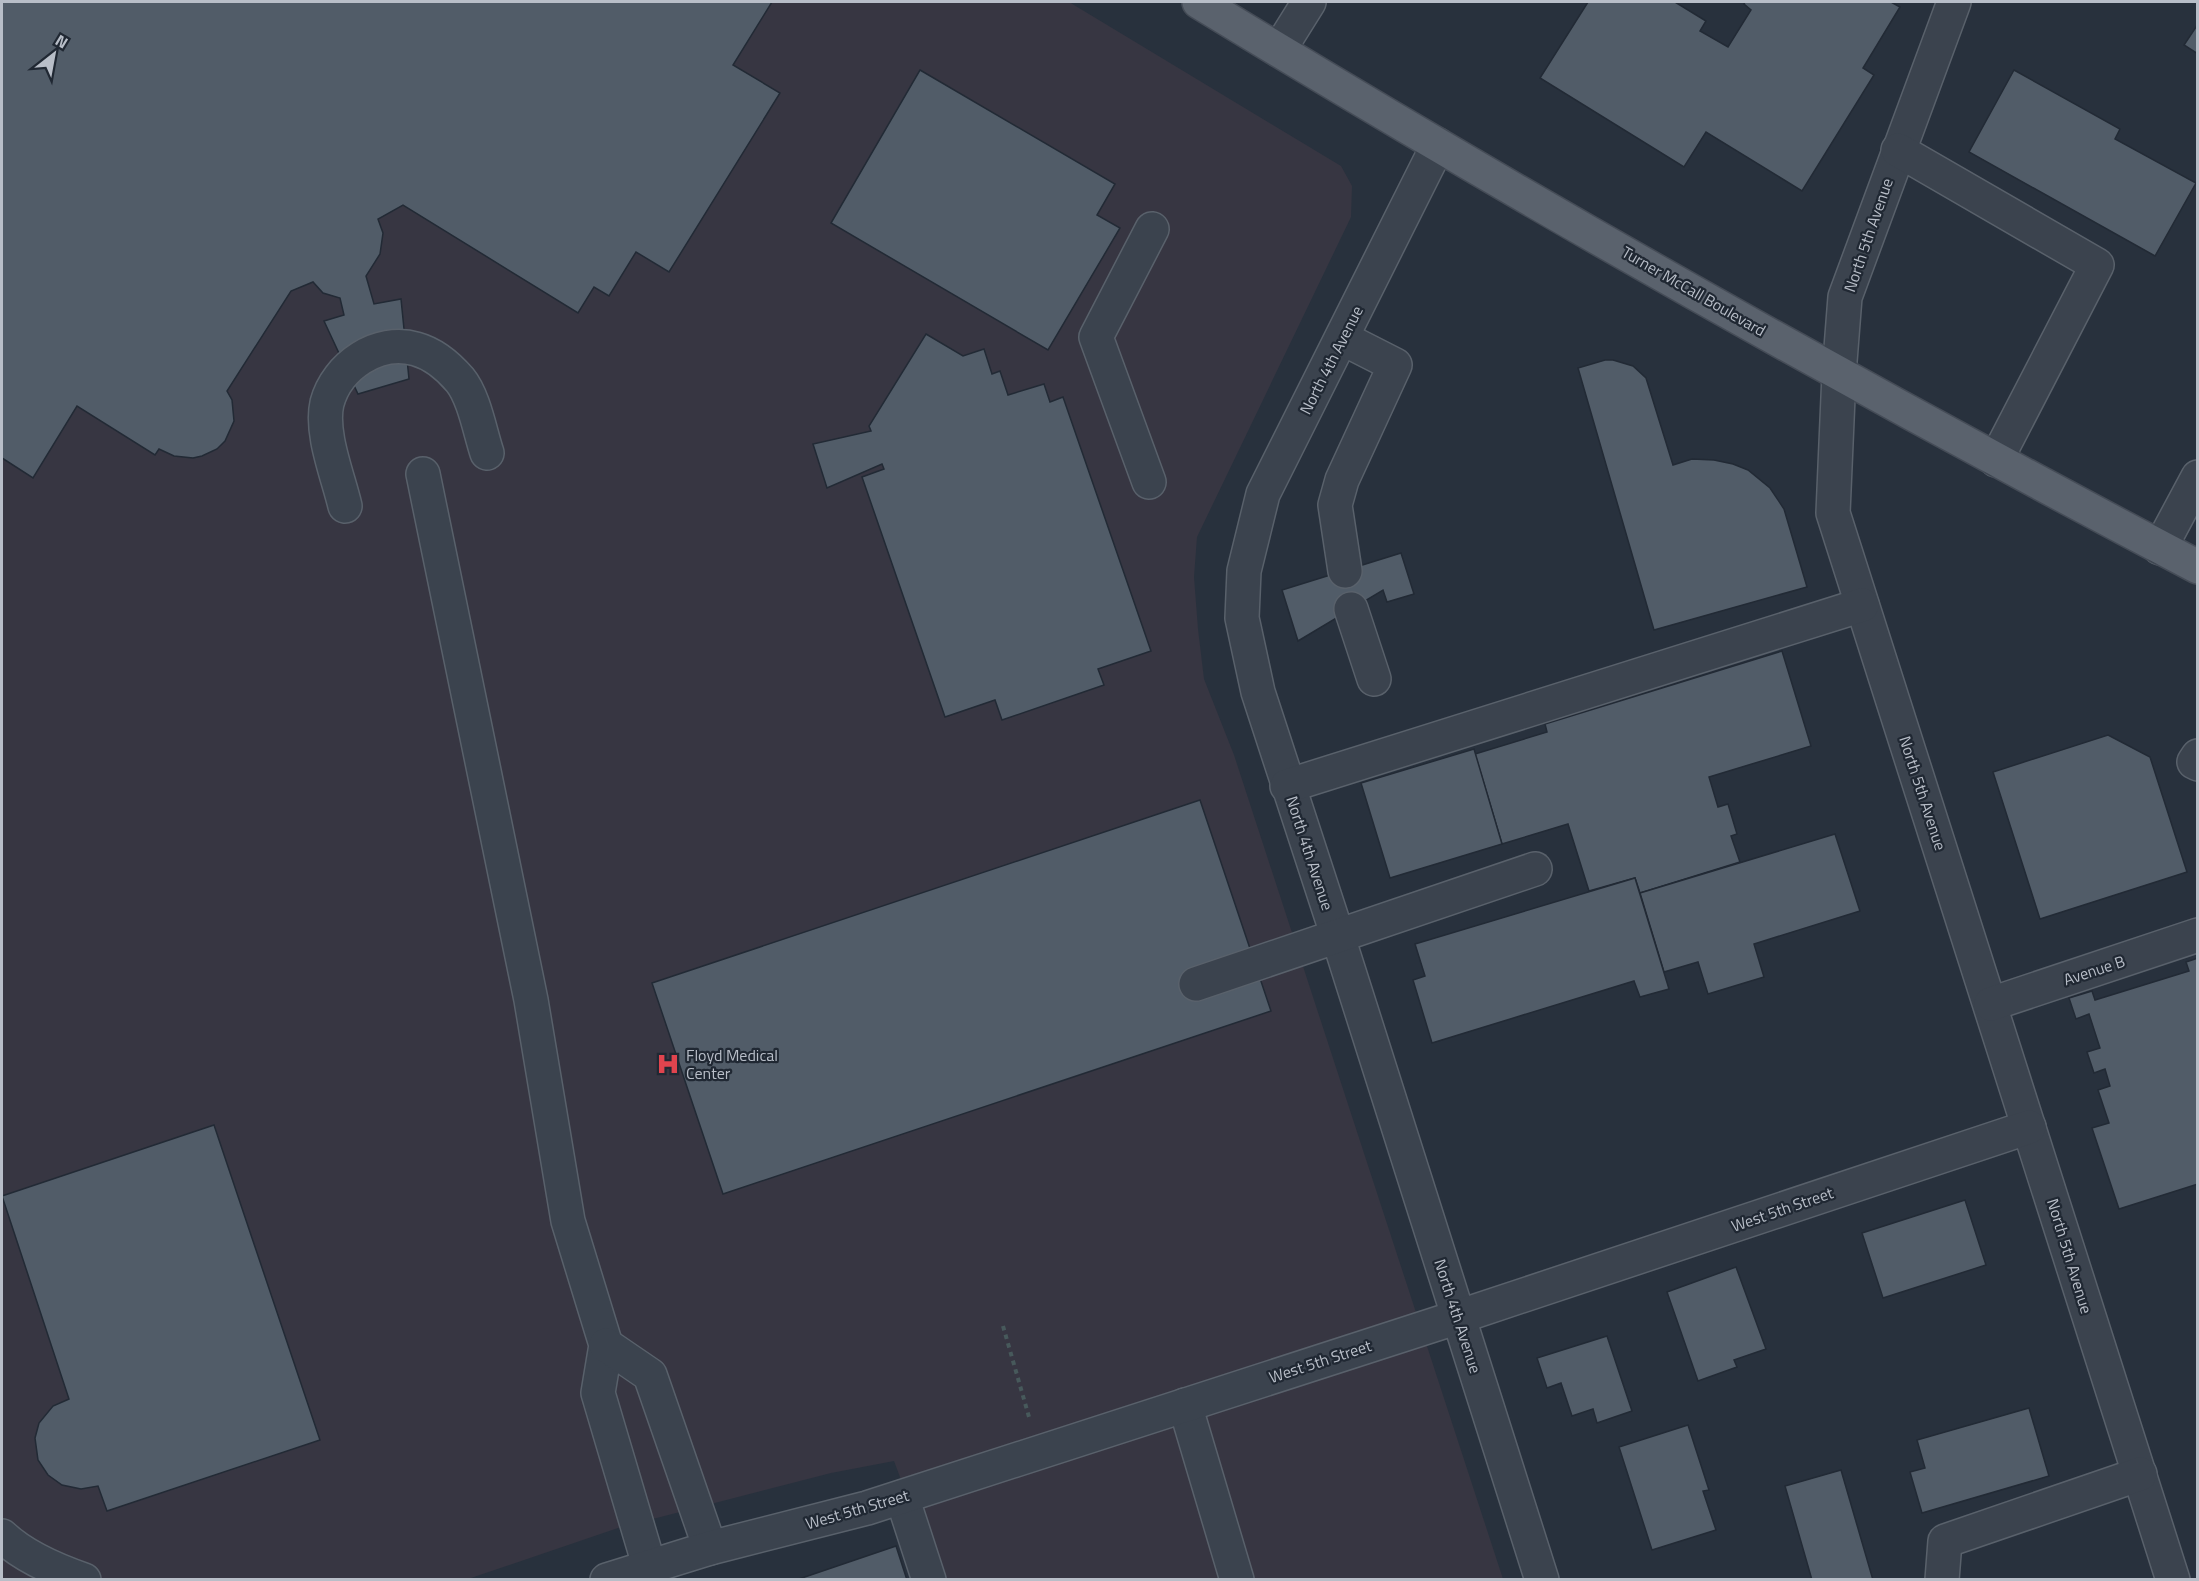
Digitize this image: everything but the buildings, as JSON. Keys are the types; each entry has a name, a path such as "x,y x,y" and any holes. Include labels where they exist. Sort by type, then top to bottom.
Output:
{"main road":[{"name":"Turner McCall Boulevard","path":"1199,2 1438,145 1839,374 2198,567"}],"street":[{"path":"1279,50 1309,2"},
{"name":"North 5th Avenue","path":"1954,2 1845,297 1833,513 2173,1580"},
{"name":"North 4th Avenue","path":"1438,145 1263,494 1244,571 1242,618 1258,692 1287,786 1338,937 1542,1580"},
{"path":"1898,150 2097,265 1996,460"},
{"path":"1149,482 1096,337 1152,229"},
{"path":"1342,338 1395,365 1342,480 1335,505 1345,571"},
{"path":"345,506 325,423 327,402 337,380 352,364 371,352 400,346 416,349 439,359 462,382 470,399 487,453"},
{"path":"423,474 531,1000 568,1221 606,1345 598,1393 649,1565"},
{"path":"2160,548 2198,477"},
{"path":"1287,786 1862,605"},
{"path":"1351,609 1374,679"},
{"path":"2198,756 2194,762 2198,764"},
{"path":"1196,984 1535,869"},
{"name":"Avenue B","path":"1991,1004 2198,935"},
{"name":"West 5th Street","path":"607,1580 649,1565 902,1497 1458,1317 2029,1127"},
{"path":"606,1345 650,1375 710,1548"},
{"path":"1185,1405 1237,1580"},
{"path":"1942,1580 1945,1541 2140,1474"},
{"path":"902,1497 929,1580"},
{"path":"2,1536 30,1556 84,1580"}],"path":[{"path":"1003,1326 1039,1453"}],"shaded area":[{"name":"Floyd Medical Center","path":"2,2 1069,2 1341,166 1352,186 1351,217 1197,537 1194,577 1198,629 1204,679 1234,755 1503,1579 938,1579 894,1461 831,1473 618,1528 468,1579 2,1580"}],"place":[{"name":"Floyd Medical Center","path":"668,1064"}]}
